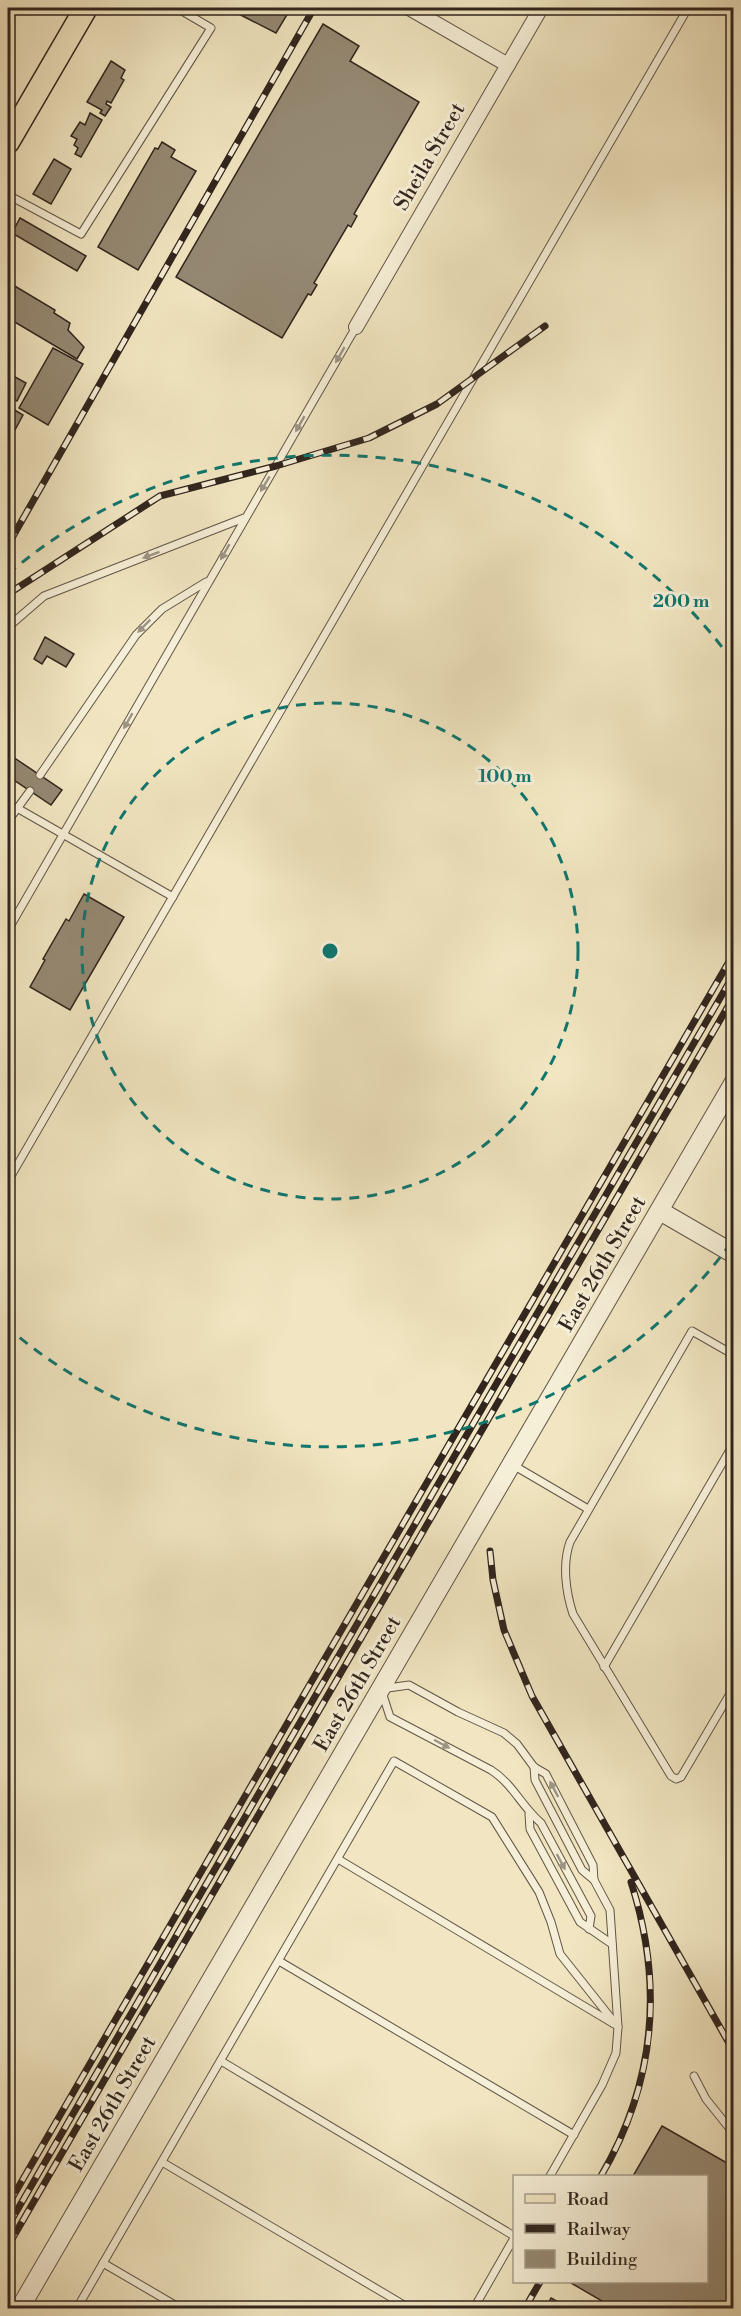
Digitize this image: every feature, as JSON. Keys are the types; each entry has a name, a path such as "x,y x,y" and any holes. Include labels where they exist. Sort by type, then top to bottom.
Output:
{"main road":[{"path":"8,142 86,8"}],"street":[{"path":"409,8 508,65"},
{"name":"Sheila Street","path":"356,327 541,8"},
{"name":"East 26th Street","path":"20,2308 734,1082"},
{"path":"660,1211 734,1254"}],"lane":[{"path":"8,15 9,8"},
{"path":"8,195 81,234 211,28 177,8"},
{"path":"8,1181 688,8"},
{"path":"8,930 356,327"},
{"path":"8,627 44,596 244,518"},
{"path":"40,775 136,635 162,609 209,580"},
{"path":"8,821 30,791"},
{"path":"17,808 172,897"},
{"path":"734,1355 692,1331 568,1546 567,1599 573,1614 604,1667 671,1776 676,1779 681,1778 734,1687"},
{"path":"604,1667 734,1443"},
{"path":"512,1465 588,1509"},
{"path":"590,1929 589,1913 541,1823 530,1814 513,1789 503,1778 390,1717 381,1689 409,1685 458,1713 504,1733 517,1744 534,1767 546,1774 593,1865 594,1880"},
{"path":"77,2308 394,1761 492,1817 539,1892 552,1922 560,1954 618,2027"},
{"path":"534,1767 535,1780 582,1870 594,1880 610,1910 618,2027 616,2053 607,2074 551,2175"},
{"path":"530,1814 530,1829 580,1922 612,1944"},
{"path":"338,1859 618,2027"},
{"path":"279,1960 574,2135"},
{"path":"221,2061 513,2236"},
{"path":"694,2076 706,2099 734,2134"},
{"path":"162,2162 409,2308"},
{"path":"474,2308 513,2239"},
{"path":"103,2263 180,2308"}],"building":[{"path":"227,8 291,8 276,33"},
{"path":"323,24 359,46 350,61 419,102 354,214 357,216 351,227 348,225 314,283 317,285 311,295 308,294 282,338 176,277"},
{"path":"111,61 125,70 121,78 124,80 111,103 107,101 106,104 111,107 105,116 100,113 102,110 87,102"},
{"path":"90,113 102,120 81,157 75,154 78,148 74,145 77,139 71,136 80,122 85,125"},
{"path":"162,142 175,150 171,157 196,171 138,270 98,247 155,148 158,149"},
{"path":"54,159 71,169 51,204 33,194"},
{"path":"20,218 86,256 77,271 12,233"},
{"path":"8,282 55,310 54,313 70,323 68,330 84,347 77,359 8,318"},
{"path":"53,348 83,364 48,425 19,408"},
{"path":"8,373 26,383 17,401 8,396"},
{"path":"8,406 23,415 8,443"},
{"path":"45,637 74,654 66,667 47,656 42,664 34,659"},
{"path":"13,757 62,790 51,805 8,776 8,765"},
{"path":"84,894 124,917 70,1010 30,987 66,919 69,921"},
{"path":"662,2126 734,2167 734,2185 726,2198 734,2202 734,2308 614,2308 571,2283 708,2283 708,2175 634,2175"},
{"path":"551,2298 569,2308 546,2308"}],"railway":[{"path":"8,545 314,8"},
{"path":"8,594 160,496 276,466 369,438 437,404 545,326"},
{"path":"8,2205 734,953"},
{"path":"8,2226 734,974"},
{"path":"8,2246 734,996"},
{"path":"490,1551 493,1580 504,1630 532,1696 734,2052"},
{"path":"602,2175 634,2105 649,2032 651,1996 648,1958 631,1882"},
{"path":"525,2308 539,2283"}]}
